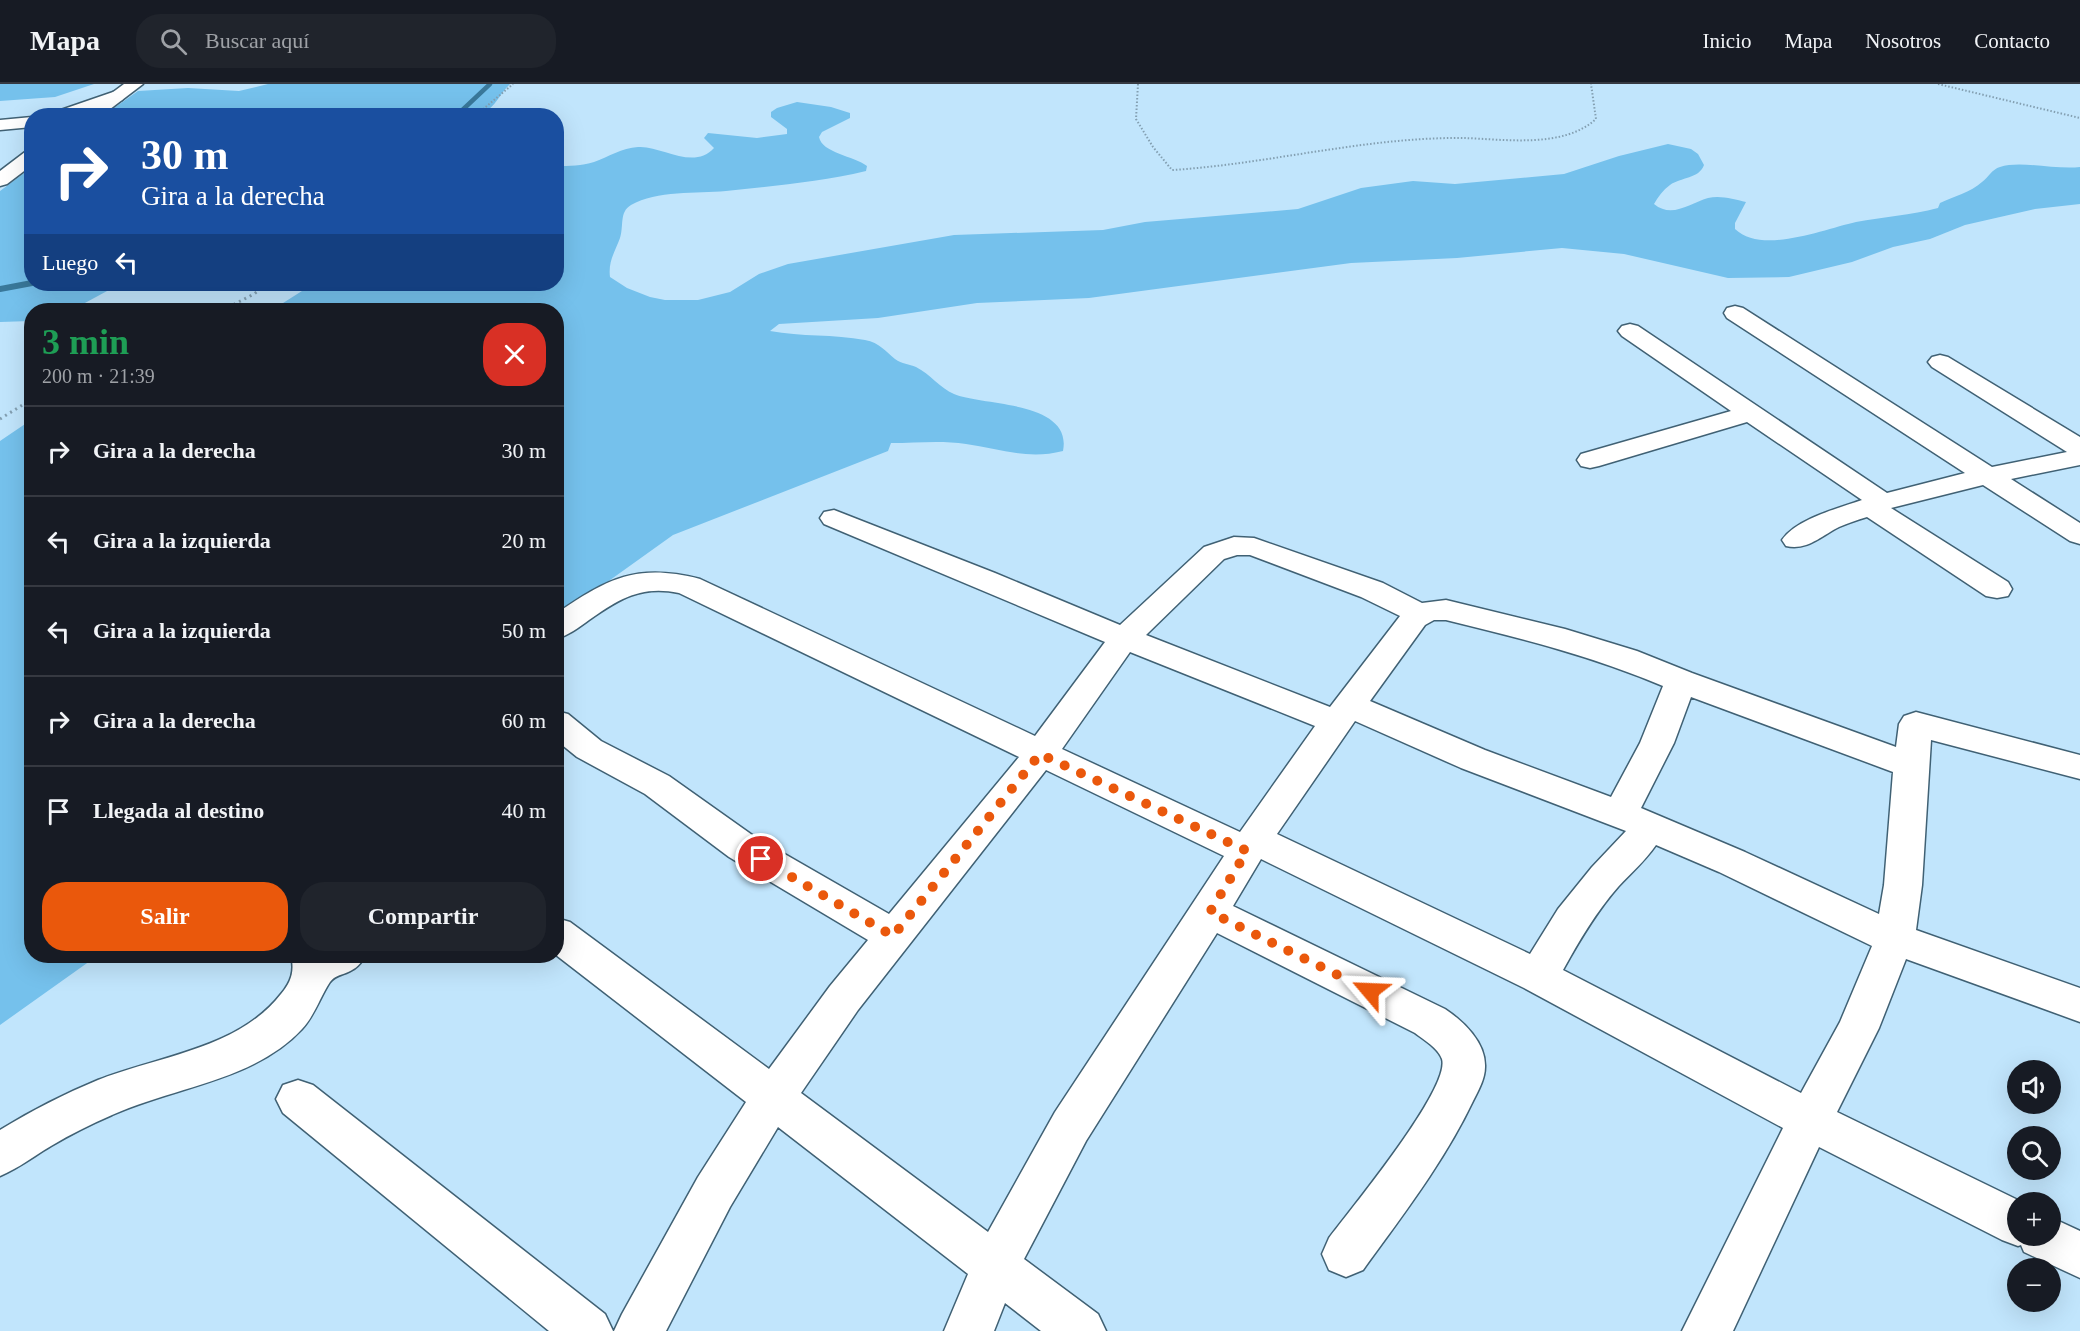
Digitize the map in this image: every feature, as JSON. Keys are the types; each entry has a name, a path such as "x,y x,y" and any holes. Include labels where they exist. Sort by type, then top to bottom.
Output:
{"street":[{"path":"99,108 135,84"},
{"path":"83,108 116,96"},
{"path":"0,125 24,123"},
{"path":"0,143 24,141"},
{"path":"0,180 24,162"},
{"path":"1735,313 2080,535"},
{"path":"1630,331 1750,413 1876,505 1997,589"},
{"path":"1940,362 2080,448"},
{"path":"1590,460 1750,413"},
{"path":"1796,540 1831,520 1876,505 1985,476 2080,457"},
{"path":"834,518 1124,638 1473,759 1634,821 1754,872 1895,939 2080,1005"},
{"path":"639,1331 714,1192 772,1099 844,998 1040,754 1124,638 1214,553 1234,546 1264,550 1372,590 1420,614"},
{"path":"564,624 627,586 647,580 689,586 1040,754 1251,845 1538,976 1810,1120 2007,1218"},
{"path":"969,1331 996,1267 1029,1201 1120,1046 1210,912 1251,845 1343,713 1414,618 1420,614 1446,610 1565,639 1626,658 1681,681 1911,765"},
{"path":"1538,976 1572,920 1605,877 1630,853 1634,821 1657,743 1681,681"},
{"path":"1707,1331 1810,1120 1858,1028 1895,939 1916,724 2080,767"},
{"path":"564,729 589,749 657,785 742,847 893,936"},
{"path":"1210,912 1430,1021 1444,1030 1455,1042 1462,1055 1464,1067 1460,1088 1430,1136 1346,1254"},
{"path":"564,939 1081,1331"},
{"path":"0,1155 43,1128 113,1094 200,1065 254,1042 279,1024 299,1003 322,963"},
{"path":"298,1099 588,1331"},
{"path":"2061,1246 2080,1255"}],"path":[{"path":"484,108 513,84"},
{"path":"1138,84 1136,119 1153,147 1172,170 1252,163 1382,141 1436,138 1526,138 1568,134 1584,129 1596,119 1592,84"},
{"path":"1938,84 2080,118"},
{"path":"237,303 258,291"},
{"path":"0,419 24,404"}],"shaded area":[{"path":"0,84 94,84 55,97 0,101"},
{"path":"268,84 510,84 490,108 114,108 138,91 188,88 239,91"},
{"path":"797,102 831,107 850,113 850,118 822,132 819,137 821,142 832,151 867,166 866,171 796,183 665,195 641,200 625,211 620,238 611,261 610,277 627,288 650,297 665,300 698,300 730,292 759,274 788,264 954,235 1103,230 1145,222 1298,209 1361,188 1413,181 1455,184 1564,174 1619,156 1668,144 1691,149 1698,154 1704,165 1698,173 1667,187 1654,204 1661,208 1674,210 1713,197 1746,202 1735,223 1735,229 1761,240 1794,238 1856,222 1938,208 1940,203 1978,186 1997,168 2008,165 2080,167 2080,204 2035,209 1965,225 1930,239 1893,247 1852,262 1789,277 1728,278 1624,254 1562,248 1457,258 1351,263 1089,298 977,303 878,318 779,324 770,331 870,341 898,361 921,370 954,394 1040,414 1054,422 1062,434 1063,451 1026,454 957,443 891,443 888,451 673,535 564,613 564,303 283,303 302,291 564,291 564,166 589,163 638,147 696,157 714,148 704,138 708,133 757,138 787,134 787,129 771,117 771,112"},
{"path":"24,173 24,291 107,291 85,303 24,303 24,321 0,322 0,191"},
{"path":"24,425 24,963 87,963 0,1025 0,441"}],"waterway":[{"path":"464,108 490,84"},
{"path":"0,289 24,284"}],"route":[{"path":"761,859 893,936 1040,754 1247,851 1210,912 1370,991"}]}
